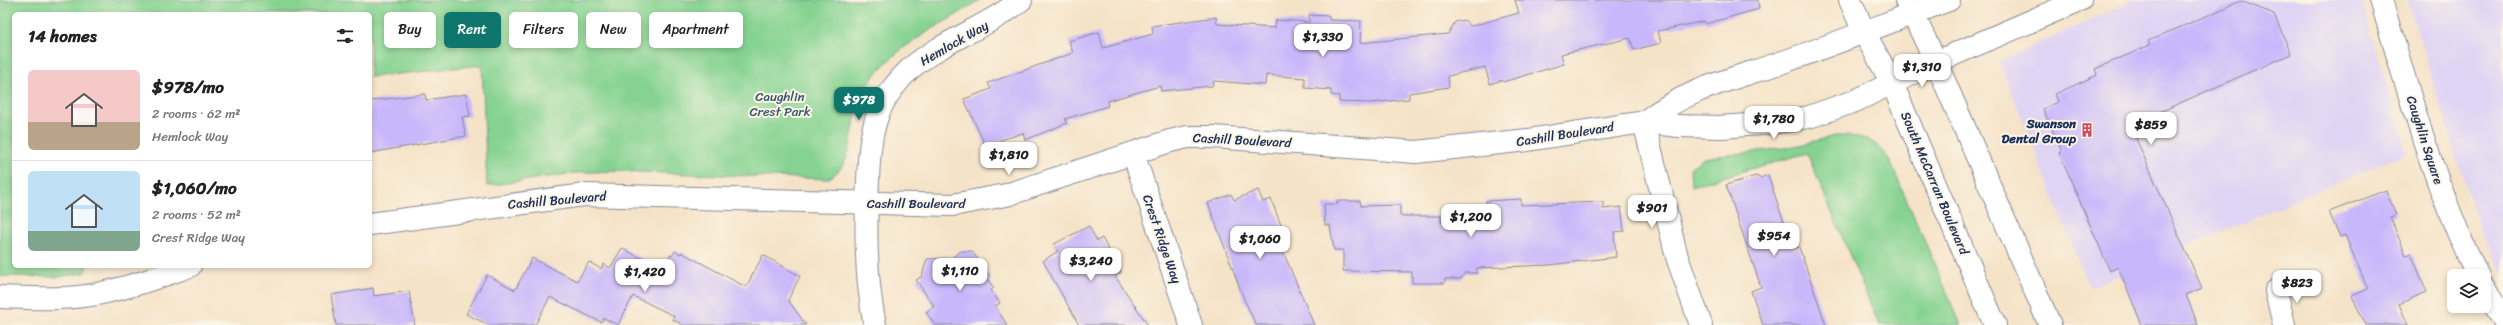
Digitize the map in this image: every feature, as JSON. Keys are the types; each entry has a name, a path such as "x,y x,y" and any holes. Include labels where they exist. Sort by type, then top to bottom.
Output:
{"street":[{"name":"Hemlock Way","path":"875,325 867,281 867,203 871,141 879,112 892,90 911,68 937,50 994,20 1022,0"},
{"name":"South McCarran Boulevard","path":"1850,0 1864,32 1892,83 1995,325"},
{"name":"Cashill Boulevard","path":"1644,122 1665,106 1690,93 1864,32 1909,7 1948,0"},
{"name":"Cashill Boulevard","path":"372,224 584,195 939,205 978,202 1057,179 1170,141 1188,137 1214,137 1379,150 1444,150 1528,140 1644,122 1679,126 1722,127 1772,123 1809,117 1855,101 1936,62 2080,0"},
{"name":"Caughlin Square","path":"2381,0 2442,193 2460,239 2475,269"},
{"path":"1909,7 1936,62 2050,325"},
{"path":"1644,122 1653,164 1677,257 1700,325"},
{"name":"Crest Ridge Way","path":"1133,153 1191,325"},
{"path":"0,297 64,298 92,295 119,289 184,268"},
{"path":"2276,290 2284,325"},
{"path":"2491,299 2503,319"}],"shaded area":[{"path":"2134,0 2361,0 2407,153 2089,288 1999,61"},
{"path":"2407,0 2503,0 2503,275 2483,237 2469,198"}],"green space":[{"name":"Caughlin Crest Park","path":"0,0 980,0 914,40 899,51 872,78 862,95 858,106 848,154 837,173 827,179 614,171 574,173 487,186 482,65 372,77 372,12 12,12 12,268 86,268 85,273 58,277 0,276"},
{"path":"1835,136 1853,136 1866,139 1883,151 1889,159 1961,325 1879,325 1807,153 1691,186 1690,168 1704,158 1792,147"}],"building":[{"path":"1515,0 1758,0 1759,9 1705,24 1705,21 1658,31 1661,43 1634,50 1630,38 1561,54 1564,64 1503,82 1502,80 1490,84 1485,67 1448,76 1449,87 1409,93 1409,99 1370,103 1339,102 1339,96 1331,95 1331,90 1305,88 1305,78 1266,75 1265,85 1214,81 1212,86 1161,91 1160,86 1107,101 1108,106 1065,119 1067,123 1025,140 1023,133 985,145 964,99 991,89 988,83 1073,53 1069,41 1099,32 1103,48 1153,34 1152,26 1216,17 1217,24 1275,28 1276,20 1309,22 1309,15 1329,16 1329,20 1361,21 1360,43 1448,34 1455,22 1464,20 1471,26 1519,13"},
{"name":"Swanson Dental Group","path":"2241,1 2274,14 2291,54 2130,125 2202,288 2186,295 2198,325 2142,325 2118,267 2110,271 2059,153 2062,152 2043,109 2058,102 2055,94 2097,75 2095,69 2150,45 2148,41"},
{"path":"425,94 426,100 466,94 470,116 462,117 466,136 372,153 372,101"},
{"path":"1768,175 1793,249 1799,247 1826,325 1763,325 1751,291 1761,287 1726,185 1756,176 1760,178"},
{"path":"1258,190 1263,202 1271,199 1289,246 1282,249 1314,325 1256,325 1244,299 1208,203 1231,194 1234,200"},
{"path":"2386,190 2396,215 2390,217 2406,255 2411,253 2427,292 2399,304 2408,325 2366,325 2352,296 2368,289 2345,235 2340,237 2329,212"},
{"path":"1521,199 1521,205 1603,202 1603,209 1621,207 1624,231 1614,232 1616,257 1549,265 1477,268 1477,273 1465,273 1461,279 1445,279 1445,283 1412,283 1412,272 1343,271 1343,250 1334,250 1330,225 1325,225 1324,204 1338,204 1337,201 1360,201 1361,206 1400,205 1400,216 1441,216 1441,222 1487,221 1486,201"},
{"path":"1089,226 1097,241 1102,238 1121,272 1115,276 1148,325 1079,325 1043,261 1058,251 1054,244"},
{"path":"622,248 663,270 670,255 672,256 675,251 681,254 681,252 746,287 763,255 800,276 788,300 806,325 683,325 672,319 674,316 633,296 618,325 604,318 601,322 550,297 535,325 489,325 466,314 487,275 515,290 532,258 577,281 589,262 601,269 604,264 610,268"},
{"path":"961,251 972,251 990,277 987,279 994,288 991,290 1000,303 995,306 1007,325 935,325 926,312 934,306 916,280 922,276 927,259 951,258"},
{"path":"373,288 374,296 409,291 415,325 336,325 331,295"}],"place":[{"name":"Swanson Dental Group","path":"2087,130"}]}
